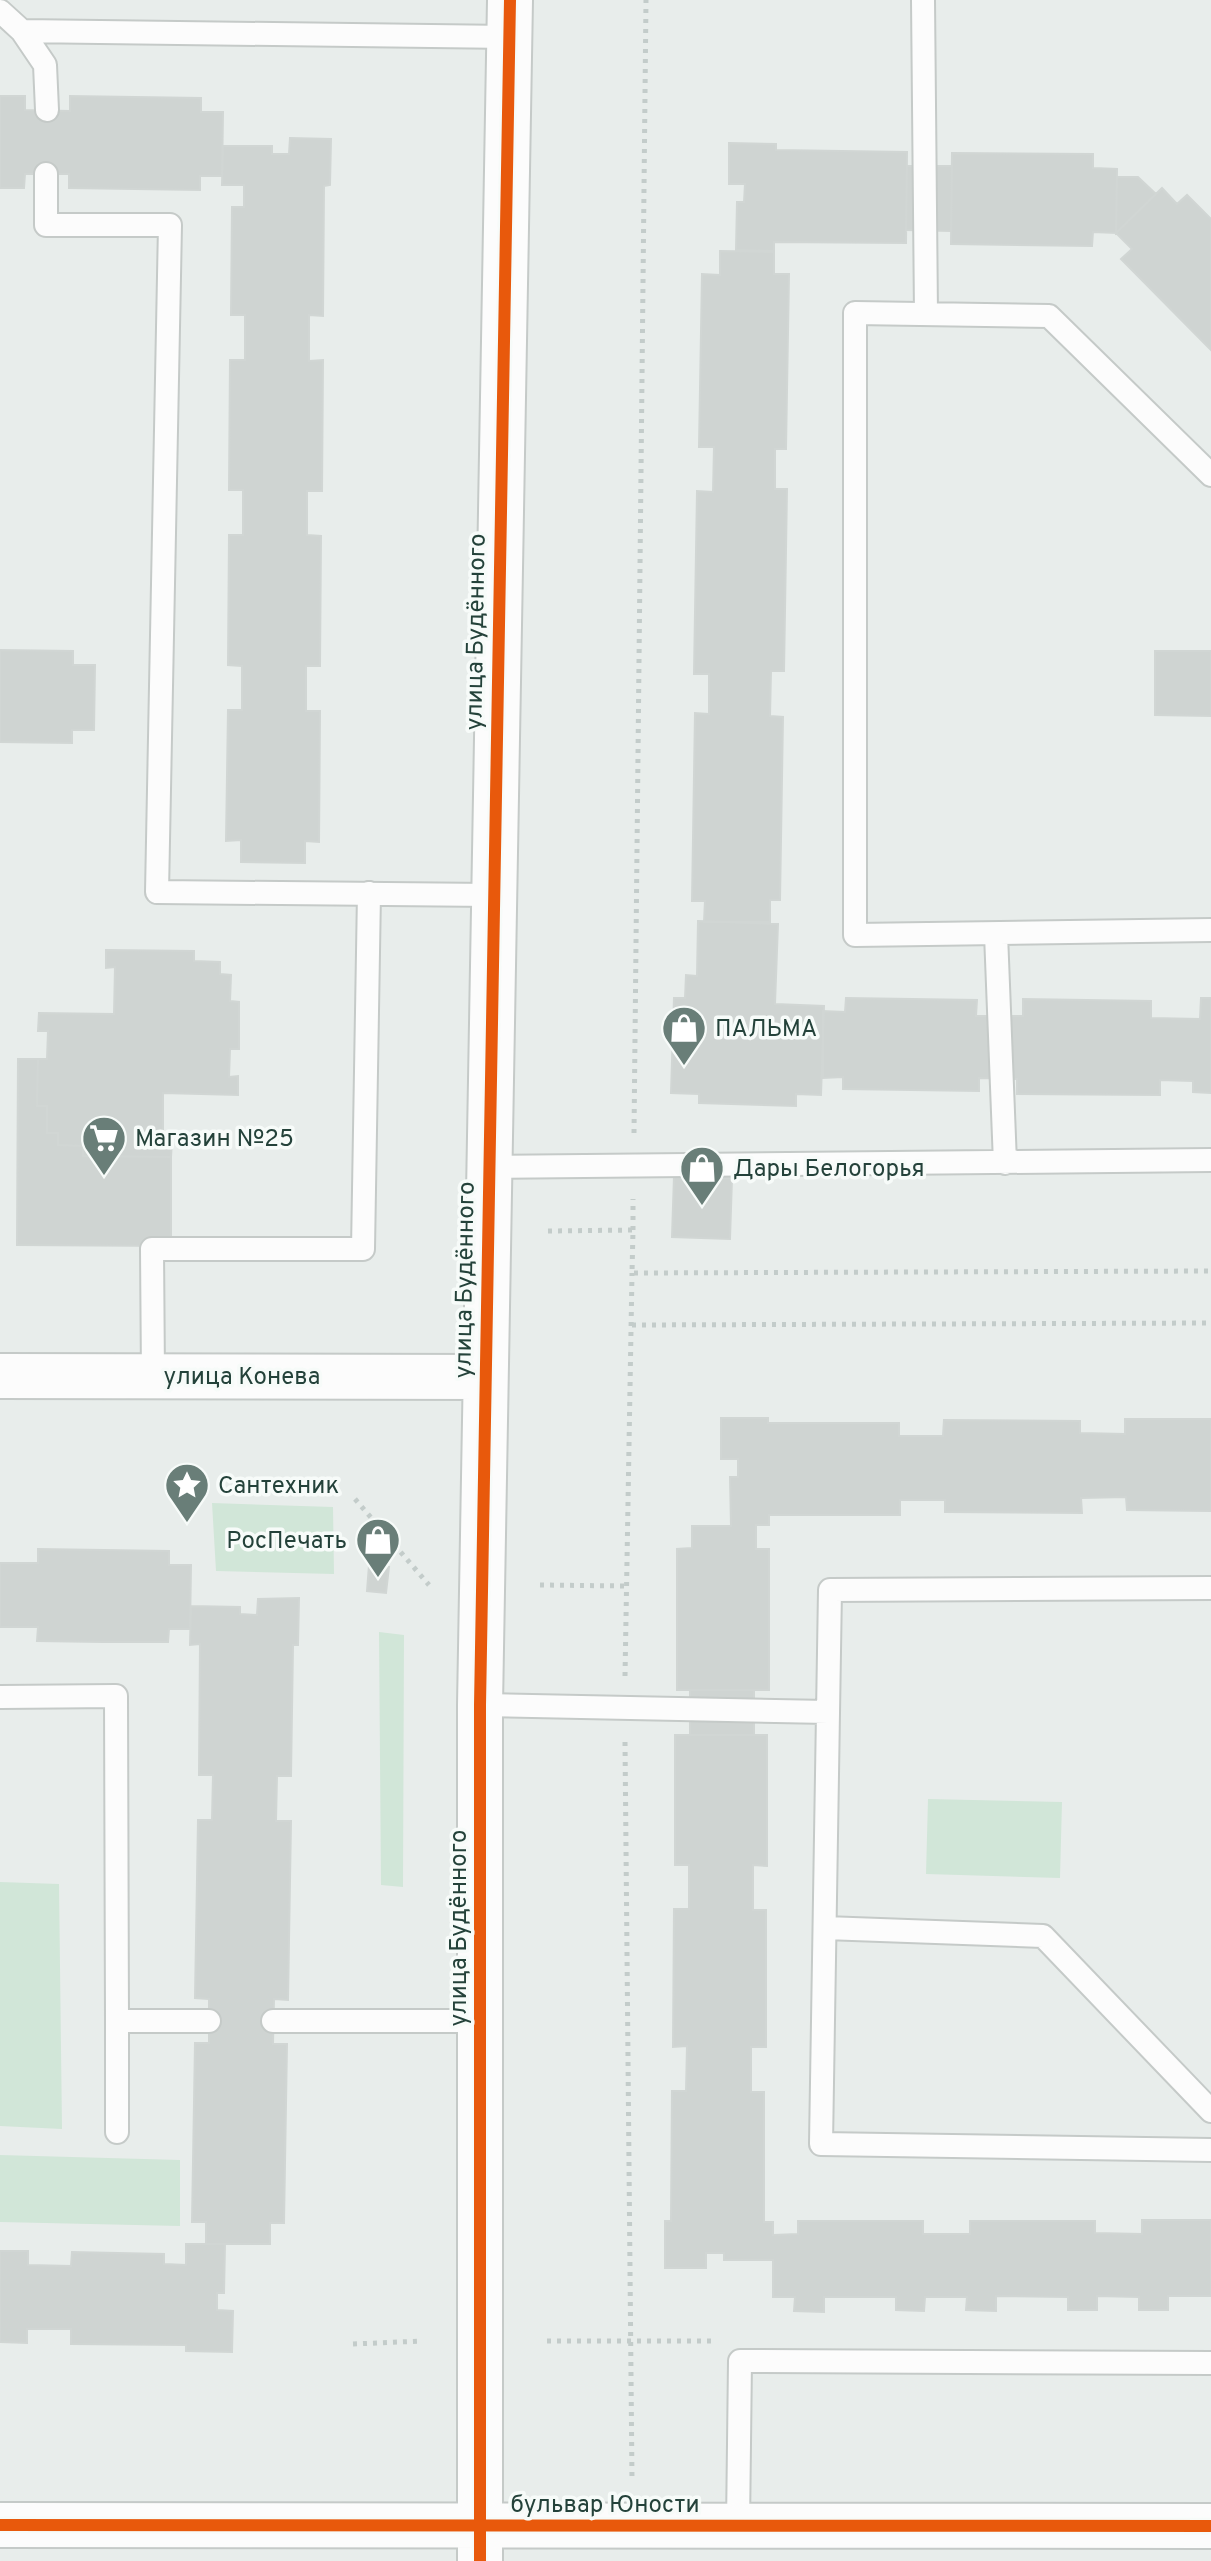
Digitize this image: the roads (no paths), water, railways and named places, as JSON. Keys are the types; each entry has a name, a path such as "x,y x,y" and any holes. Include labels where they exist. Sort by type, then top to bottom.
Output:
{"street":[{"name":"улица Будённого","path":"480,2544 480,1705 492,895 510,18"},
{"name":"улица Конева","path":"0,1376 485,1377"},
{"name":"бульвар Юности","path":"0,2525 480,2544 633,2526 1211,2526"}],"lane":[{"path":"923,0 926,314"},
{"path":"0,11 22,31 45,65 47,110"},
{"path":"22,31 510,18"},
{"path":"46,174 46,225 170,225 157,892 492,895"},
{"path":"1211,475 1049,316 855,313 855,935 1211,930"},
{"path":"153,1376 152,1249 363,1249 369,893"},
{"path":"996,934 1005,1163"},
{"path":"488,1167 1211,1160"},
{"path":"1211,1588 830,1590 821,2144 1211,2150"},
{"path":"0,1697 116,1696 117,2132"},
{"path":"480,1705 828,1712"},
{"path":"825,1928 1043,1936 1211,2111"},
{"path":"117,2021 209,2021"},
{"path":"273,2021 481,2021"},
{"path":"738,2526 740,2361 1211,2363"}],"place":[{"name":"ПАЛЬМА","path":"684,1067"},
{"name":"Магазин №25","path":"104,1177"},
{"name":"Дары Белогорья","path":"702,1207"},
{"name":"Сантехник","path":"187,1524"},
{"name":"РосПечать","path":"378,1579"}]}
